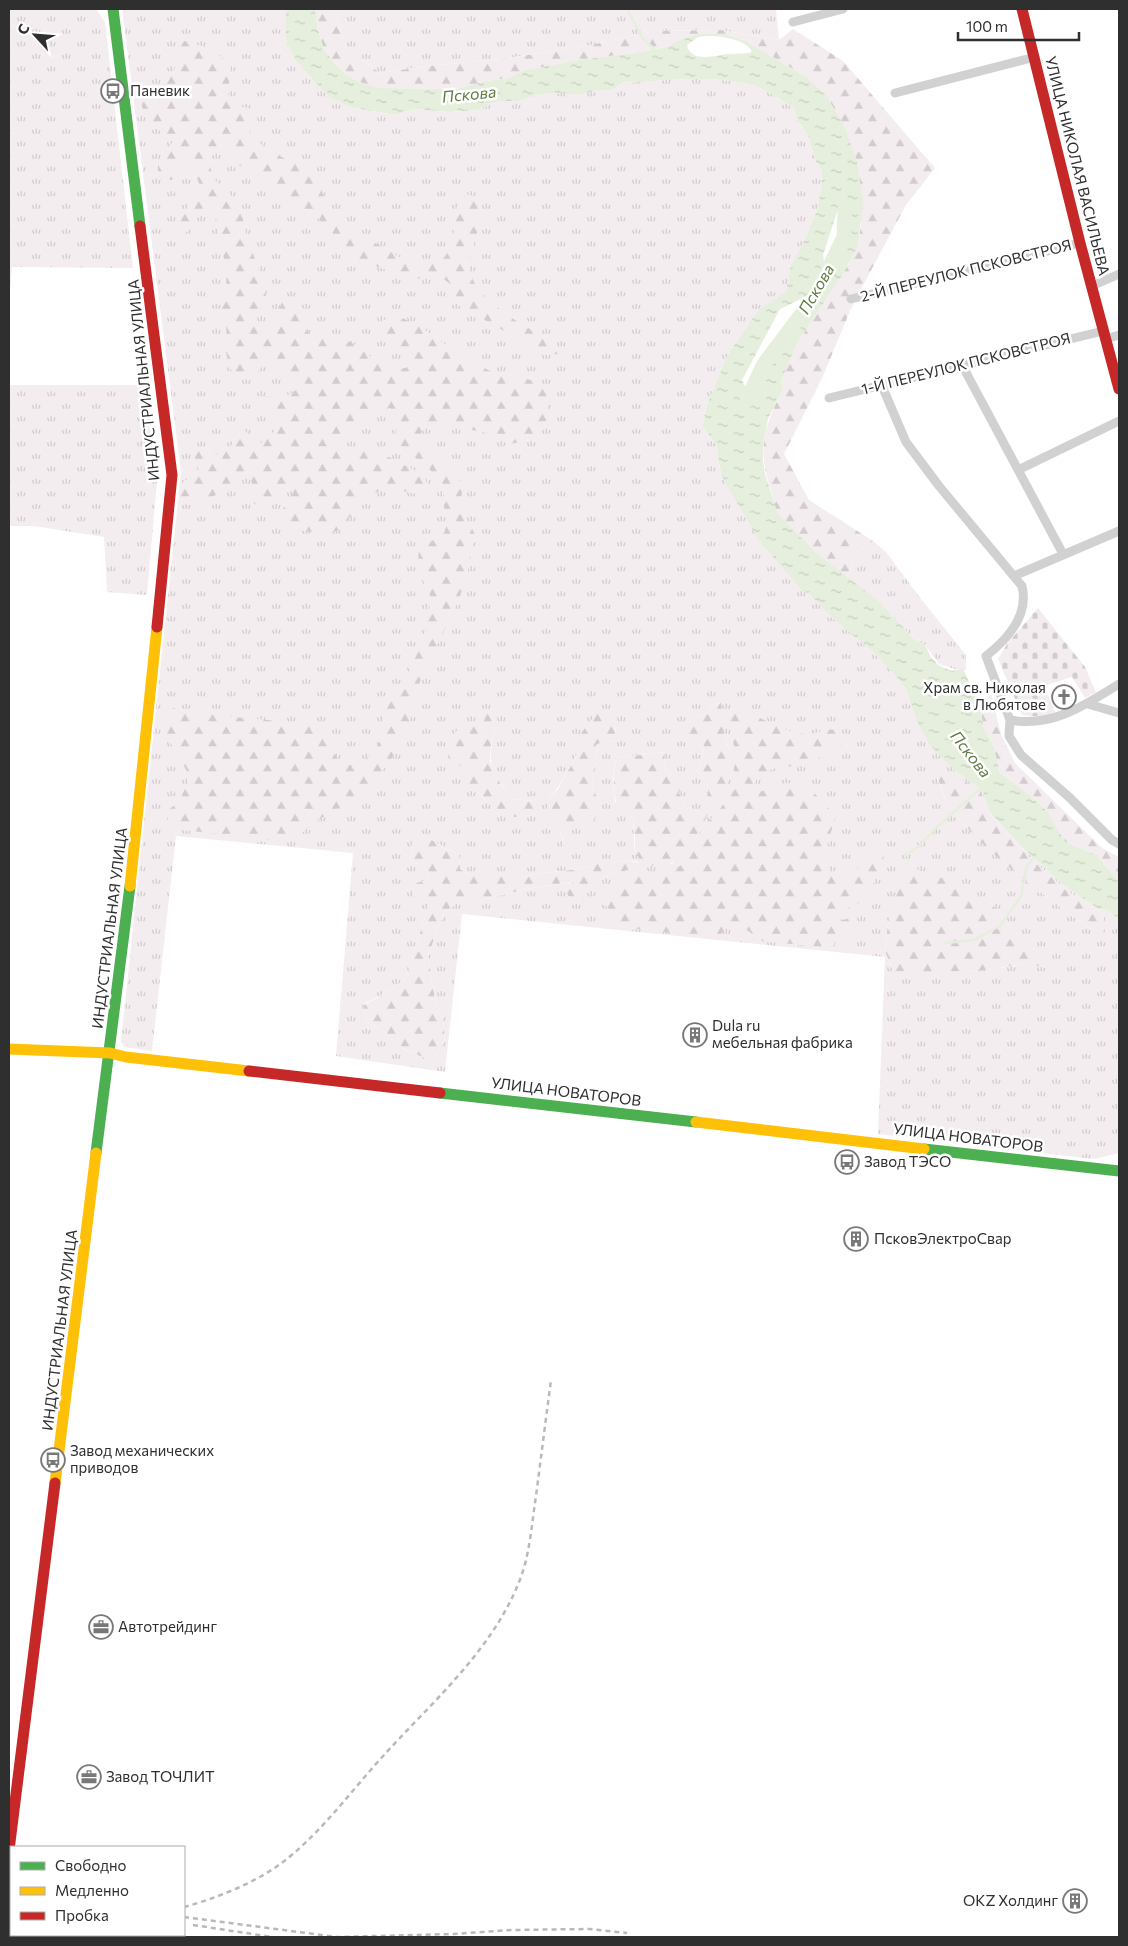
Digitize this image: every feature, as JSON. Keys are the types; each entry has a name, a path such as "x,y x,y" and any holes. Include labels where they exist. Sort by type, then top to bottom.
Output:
{"street":[{"name":"ИНДУСТРИАЛЬНАЯ УЛИЦА","path":"9,1850 137,828 172,475 114,9"},
{"path":"793,22 844,9"},
{"name":"УЛИЦА НИКОЛАЯ ВАСИЛЬЕВА","path":"1022,9 1080,243 1119,389"},
{"path":"896,93 1035,57"},
{"name":"2-Й ПЕРЕУЛОК ПСКОВСТРОЯ","path":"852,298 1080,243"},
{"path":"1092,286 1119,274"},
{"name":"1-Й ПЕРЕУЛОК ПСКОВСТРОЯ","path":"829,398 962,365 1104,335 1119,335"},
{"path":"962,365 1063,554"},
{"path":"882,386 906,442 939,486 1022,586 1025,604 1016,626 1002,644 986,656 1010,720 1009,736 1021,755 1069,797 1112,840 1119,844"},
{"path":"1018,470 1119,421"},
{"path":"1014,576 1119,531"},
{"path":"1010,720 1041,722 1059,717 1088,704 1119,684"},
{"path":"1088,704 1119,714"},
{"name":"УЛИЦА НОВАТОРОВ","path":"9,1049 110,1053 126,1057 1119,1171"}],"green space":[{"path":"9,9 96,9 105,22 133,268 12,267 9,302"},
{"path":"122,9 286,9 286,40 294,59 329,97 349,106 396,115 414,109 449,112 478,110 498,101 519,101 533,96 553,93 579,95 598,90 613,90 628,81 634,83 697,79 745,83 772,94 795,109 796,117 808,136 816,162 822,171 821,190 816,213 805,239 791,264 786,293 759,309 727,356 707,405 702,426 716,444 721,476 801,589 809,594 831,617 873,652 897,678 906,689 916,719 954,770 983,791 989,811 1017,842 1063,885 1099,909 1108,910 1119,920 1119,1153 1094,1159 878,1134 885,957 462,914 445,1072 336,1056 353,853 176,836 152,1051 124,1047 121,1041 181,472","holes":["720,703 725,737 732,760 706,803 707,781 697,772 702,760 704,746 699,741 689,719 708,713 712,706","595,715 616,723 615,742 605,740 596,745 593,787 601,803 572,825 564,846 548,800 560,784 580,749","476,727 496,727 491,749 492,766 495,773 513,799 532,801 487,802 466,775 464,760","665,752 665,773 677,778 679,793 686,808 698,812 708,812 699,833 672,864 635,854 633,821 629,811 615,802 613,780 615,758","937,777 981,792 987,811 1029,857 1066,890 1103,914 1104,931 1089,928 1032,886 994,854 960,820 943,793","424,836 459,855 460,869 470,876 518,879 535,874 580,869 598,863 628,860 639,862 628,870 608,875 592,882 578,881 527,889 485,899 462,899 444,913 428,955 435,1000 443,1018 445,1040 432,1061 404,1049 385,1032 367,1022 364,1004 396,987 407,975 427,910 425,880 430,873 410,859 412,843","911,865 927,876 991,903 1022,940 1045,957 1008,967 970,971 893,971 885,951 888,923"]},
{"path":"315,9 335,9 345,47 380,73 427,66 501,59 586,46 655,31 720,30 779,40 793,29 843,61 935,168 906,205 853,304 823,376 784,454 809,500 873,541 857,552 847,578 803,541 777,514 764,463 764,439 771,416 783,389 781,382 796,345 844,272 858,246 861,224 806,77 746,41 725,34 699,34 681,39 666,47 636,53 584,59 527,70 508,78 486,81 456,89 381,88 359,82 345,73 334,62 324,50 318,30"},
{"path":"335,9 776,9 779,40 720,30 655,31 586,46 501,59 427,66 380,73 345,47"},
{"path":"184,41 210,49 231,66 228,94 236,106 249,108 250,136 272,152 309,171 319,179 323,195 340,223 403,259 431,262 444,258 452,245 457,205 465,194 479,197 479,223 469,262 471,276 478,288 501,310 529,329 553,341 558,354 544,355 531,349 508,333 458,305 447,297 449,283 438,275 424,279 413,278 360,260 320,220 277,198 247,169 234,163 222,139 213,151 210,165 213,178 234,198 241,210 247,238 267,291 257,317 258,331 272,327 282,302 295,300 305,310 306,324 310,337 348,341 383,366 390,369 398,369 408,367 407,354 386,334 381,322 393,314 418,325 463,357 500,376 527,379 540,383 549,399 545,427 535,437 522,442 508,444 483,432 455,427 442,422 427,425 419,436 422,449 447,462 456,474 462,485 461,513 470,524 475,535 467,575 458,602 421,678 414,711 390,762 362,794 313,823 303,832 276,840 250,839 181,830 168,824 168,810 179,802 190,777 162,730 162,716 173,708 213,715 309,724 322,729 341,766 358,763 367,758 377,747 385,710 414,661 426,628 430,592 419,570 419,544 432,541 444,533 448,520 444,507 441,479 397,443 396,429 400,417 390,408 359,426 338,453 351,455 363,449 377,451 414,470 425,478 430,491 415,494 384,489 376,492 362,502 341,530 315,532 297,530 274,519 291,499 295,486 282,484 267,509 254,504 251,477 237,480 214,496 187,505 178,494 184,481 197,477 199,463 190,452 203,449 215,455 228,451 235,439 238,426 261,443 272,435 278,423 275,410 255,396 285,397 296,390 291,376 269,359 250,380 236,378 229,366 226,352 226,325 220,313 227,272 214,213 200,213 193,226 183,235 179,222 200,186 190,160 177,167 172,180 158,178 158,165 162,151 167,151 174,139 156,128 148,120 142,108 141,100 149,89 163,90 176,66 177,53"},
{"path":"9,385 148,385 157,481 147,595 107,592 104,537 34,526 9,526"},
{"path":"873,541 886,552 966,655 966,670 954,669 939,664 925,645 913,638 880,602 847,578 857,552"},
{"path":"1038,608 1085,667 1096,692 1085,698 1072,677 1044,686 1055,712 1043,717 1022,715 998,659 1007,644"},
{"path":"991,694 1001,734 1015,763 1102,848 1119,857 1119,881 1097,855 1065,842 1047,812 1026,792 1000,773 993,745 984,728 980,708"},
{"path":"721,703 725,737 732,760 726,795 719,799 715,809 706,803 707,781 697,772 702,760 704,746 699,741 691,742 686,738 685,725 689,719 708,713 712,706"},
{"path":"736,706 779,727 797,733 810,734 824,730 837,730 842,733 841,748 809,763 768,771 756,780 754,793 790,783 813,792 826,804 835,818 826,854 828,868 834,874 848,878 873,849 884,857 880,869 866,895 857,904 845,910 839,917 843,920 857,916 854,928 844,938 837,935 831,938 835,944 829,948 762,941 740,925 727,927 718,938 626,928 618,922 615,912 599,899 605,896 607,890 633,871 642,868 647,873 660,878 673,872 692,852 704,826 728,800 736,758 729,717"},
{"path":"609,708 616,723 615,742 605,740 596,745 592,783 601,803 594,821 579,827 572,826 564,848 560,831 549,817 548,800 558,789 578,753 576,740 595,715"},
{"path":"496,711 496,727 491,745 490,761 501,785 513,799 532,801 539,807 531,816 515,817 502,812 487,802 468,782 462,765 452,767 449,760 449,744 462,723 475,727 483,726 486,712"},
{"path":"665,752 665,773 677,778 682,784 679,793 686,808 698,812 709,812 695,839 682,856 666,865 653,866 647,864 635,854 633,821 629,811 620,811 617,805 614,785 615,758"},
{"path":"937,776 956,776 981,792 987,811 1029,857 1066,890 1103,914 1105,932 1089,928 1032,886 993,854 960,820 947,802"},
{"path":"424,836 459,855 460,869 470,876 508,872 518,879 535,874 580,869 598,863 628,860 639,863 628,870 608,875 592,882 583,903 574,904 564,889 576,881 527,889 485,899 462,899 444,913 428,955 435,1000 443,1018 445,1040 432,1061 404,1049 385,1032 367,1022 364,1005 396,987 407,975 427,910 427,899 412,896 412,885 425,880 430,873 410,859 412,843"},
{"path":"911,865 927,876 951,879 991,903 1022,940 1045,957 1051,970 1028,963 987,970 923,973 893,971 885,951 888,923 900,884"}],"water":[{"path":"286,9 315,9 318,30 324,50 345,73 359,82 381,88 456,89 486,81 508,78 526,70 666,47 681,39 699,34 725,34 746,41 806,77 827,96 845,128 857,161 863,202 858,246 844,272 796,345 781,382 783,389 768,419 763,445 763,460 765,474 778,514 815,552 880,602 913,638 925,645 931,657 938,665 952,671 963,668 980,708 984,728 993,745 1000,773 1026,792 1048,812 1065,842 1097,855 1119,881 1119,920 1108,910 1099,909 1063,885 1017,842 989,811 983,791 954,770 929,744 916,719 906,689 873,652 831,617 809,594 801,589 760,542 721,475 716,444 702,426 707,405 727,356 759,309 786,292 791,264 805,239 816,213 821,190 822,171 816,162 808,136 796,117 795,109 772,94 745,83 697,79 634,83 628,81 613,90 598,90 579,95 553,93 533,96 519,101 498,101 478,110 449,112 414,109 396,115 348,106 329,97 294,59 286,40","holes":["698,37 724,37 737,41 743,43 752,51 750,53 706,57 692,54 687,45","839,206 845,210 845,241 830,264 825,267 823,255","801,299 806,305 805,311 794,325 785,332 781,341 771,349 765,375 746,388 742,380 780,309"]}],"waterway":[{"path":"627,9 643,39 655,50"},
{"name":"Пскова","path":"747,400 764,364 816,295 844,237 845,208"},
{"path":"905,856 919,846 936,828 982,787"},
{"path":"946,943 974,940 1000,926 1021,896 1027,866 1034,857"}],"railway":[{"path":"185,1907 222,1894 260,1877 283,1862 311,1838 461,1672 495,1627 521,1577 527,1557 551,1380"},
{"path":"185,1917 337,1937 454,1934 511,1930 589,1929 627,1933"},
{"path":"193,1925 272,1937"}],"traffic: fast":[{"path":"113,9 140,226"},
{"path":"96,1153 130,886"},
{"path":"440,1093 696,1122"},
{"path":"924,1149 1119,1171"}],"traffic: slow":[{"path":"130,886 157,627"},
{"path":"9,1049 110,1053 126,1057 249,1071"},
{"path":"696,1122 924,1149"},
{"path":"55,1483 96,1153"}],"traffic: jam":[{"path":"1022,9 1080,243 1119,389"},
{"path":"140,226 172,475 157,627"},
{"path":"249,1071 440,1093"},
{"path":"9,1850 55,1483"}],"place":[{"name":"Паневик","path":"113,91"},
{"name":"Храм св. Николая в Любятове","path":"1064,697"},
{"name":"Dula ru мебельная фабрика","path":"695,1035"},
{"name":"Завод ТЭСО","path":"847,1162"},
{"name":"ПсковЭлектроСвар","path":"856,1239"},
{"name":"Завод механических приводов","path":"53,1460"},
{"name":"Автотрейдинг","path":"101,1627"},
{"name":"Завод ТОЧЛИТ","path":"89,1777"},
{"name":"OKZ Холдинг","path":"1075,1901"}]}
